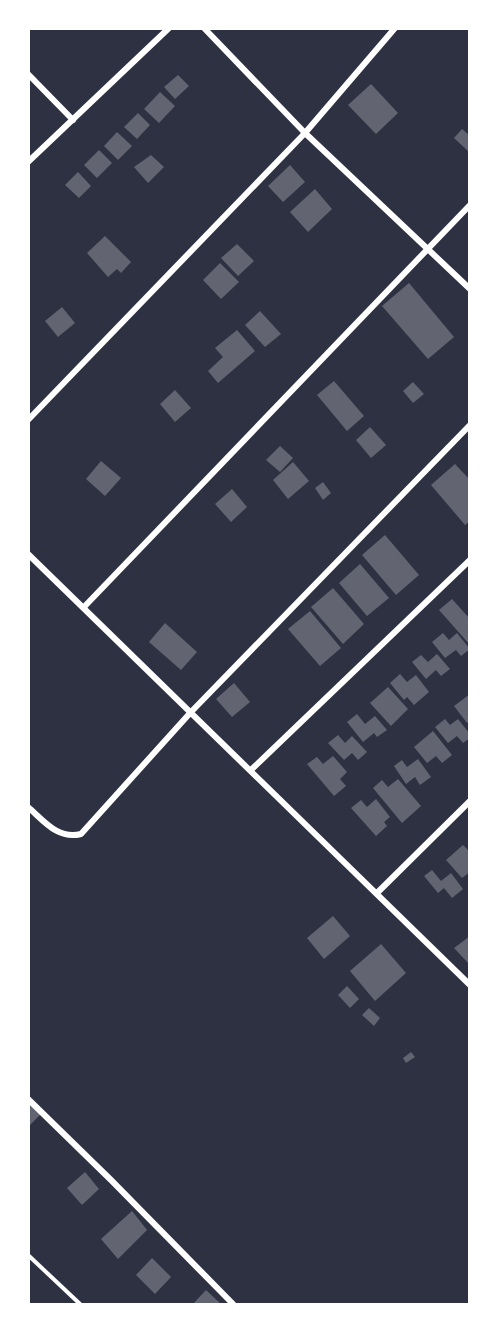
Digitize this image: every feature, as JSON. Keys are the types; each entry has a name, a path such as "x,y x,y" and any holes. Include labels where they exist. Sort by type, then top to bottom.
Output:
{"street":[{"path":"28,162 169,28"},
{"path":"204,28 305,133 470,288"},
{"path":"28,420 305,133 395,28"},
{"path":"28,74 73,120"},
{"path":"84,607 470,205"},
{"path":"28,807 58,833 74,836 81,834 191,712 470,424"},
{"path":"28,554 470,985"},
{"path":"251,770 470,560"},
{"path":"377,893 470,801"},
{"path":"28,1098 233,1305"}],"path":[{"path":"28,1255 80,1305"}],"building":[{"path":"178,75 189,86 175,99 164,87"},
{"path":"371,84 398,113 376,134 348,105"},
{"path":"160,92 175,106 159,123 144,109"},
{"path":"138,113 150,125 137,139 124,127"},
{"path":"462,129 470,136 470,153 454,138"},
{"path":"117,132 132,146 118,160 104,146"},
{"path":"99,150 112,163 97,178 84,165"},
{"path":"151,155 164,167 148,183 134,167"},
{"path":"290,165 305,182 283,202 268,186"},
{"path":"78,172 91,186 79,198 65,185"},
{"path":"315,189 332,209 308,232 290,212"},
{"path":"105,236 131,262 121,273 117,269 108,277 87,253"},
{"path":"237,244 254,261 238,276 221,258"},
{"path":"220,263 239,282 221,299 203,280"},
{"path":"409,283 454,337 428,359 382,306"},
{"path":"62,307 75,323 58,337 45,321"},
{"path":"260,311 281,334 265,347 245,325"},
{"path":"237,330 255,351 218,383 208,371 223,357 215,348"},
{"path":"334,381 364,416 347,431 317,395"},
{"path":"413,382 424,394 413,403 403,391"},
{"path":"175,390 191,408 175,422 160,404"},
{"path":"370,427 386,445 371,458 356,440"},
{"path":"280,446 293,458 280,472 266,460"},
{"path":"101,461 121,478 105,496 86,479"},
{"path":"293,462 309,481 288,499 273,480"},
{"path":"455,464 470,480 470,521 465,525 431,485"},
{"path":"323,482 331,493 323,500 315,488"},
{"path":"232,489 247,507 231,522 215,504"},
{"path":"385,535 419,575 396,595 362,555"},
{"path":"360,564 389,598 367,616 339,583"},
{"path":"333,588 364,624 343,644 311,607"},
{"path":"452,599 470,619 470,645 439,610"},
{"path":"310,611 341,648 320,666 288,629"},
{"path":"165,623 197,652 181,670 149,642"},
{"path":"443,633 449,640 457,633 470,649 461,656 456,650 445,658 432,642"},
{"path":"437,654 450,669 441,676 436,670 426,679 412,662 421,655 428,662"},
{"path":"400,674 407,682 416,675 429,692 414,705 407,697 404,700 390,683"},
{"path":"234,683 250,702 232,717 216,699"},
{"path":"388,687 408,709 391,726 370,703"},
{"path":"470,694 470,721 467,723 454,706"},
{"path":"357,714 365,724 375,716 387,730 377,737 374,733 363,742 347,722"},
{"path":"445,719 450,725 458,719 470,734 470,738 463,743 457,736 448,743 435,727"},
{"path":"433,731 452,755 442,763 436,756 427,763 414,747"},
{"path":"338,735 345,743 352,736 367,752 358,760 352,753 344,760 328,743"},
{"path":"333,756 347,772 340,779 346,786 334,796 307,764 317,757 323,764"},
{"path":"418,759 431,777 420,785 415,777 406,784 394,766 402,760 407,767"},
{"path":"398,779 421,806 402,823 373,788 382,780 388,787"},
{"path":"376,799 390,817 384,822 387,826 376,836 351,808 361,800 367,807"},
{"path":"463,845 470,852 470,872 462,878 446,860"},
{"path":"432,870 441,881 451,873 463,889 452,898 444,888 438,893 424,876"},
{"path":"333,916 350,936 324,959 307,938"},
{"path":"470,936 470,965 454,948"},
{"path":"381,944 406,973 375,1001 350,971"},
{"path":"347,986 359,999 350,1008 338,995"},
{"path":"369,1008 380,1018 374,1026 362,1015"},
{"path":"411,1052 415,1057 406,1063 403,1058"},
{"path":"28,1101 42,1113 28,1127"},
{"path":"85,1172 99,1189 82,1205 67,1188"},
{"path":"132,1211 147,1230 118,1259 101,1239"},
{"path":"152,1258 171,1277 155,1294 136,1275"},
{"path":"206,1290 221,1304 193,1304"}]}
